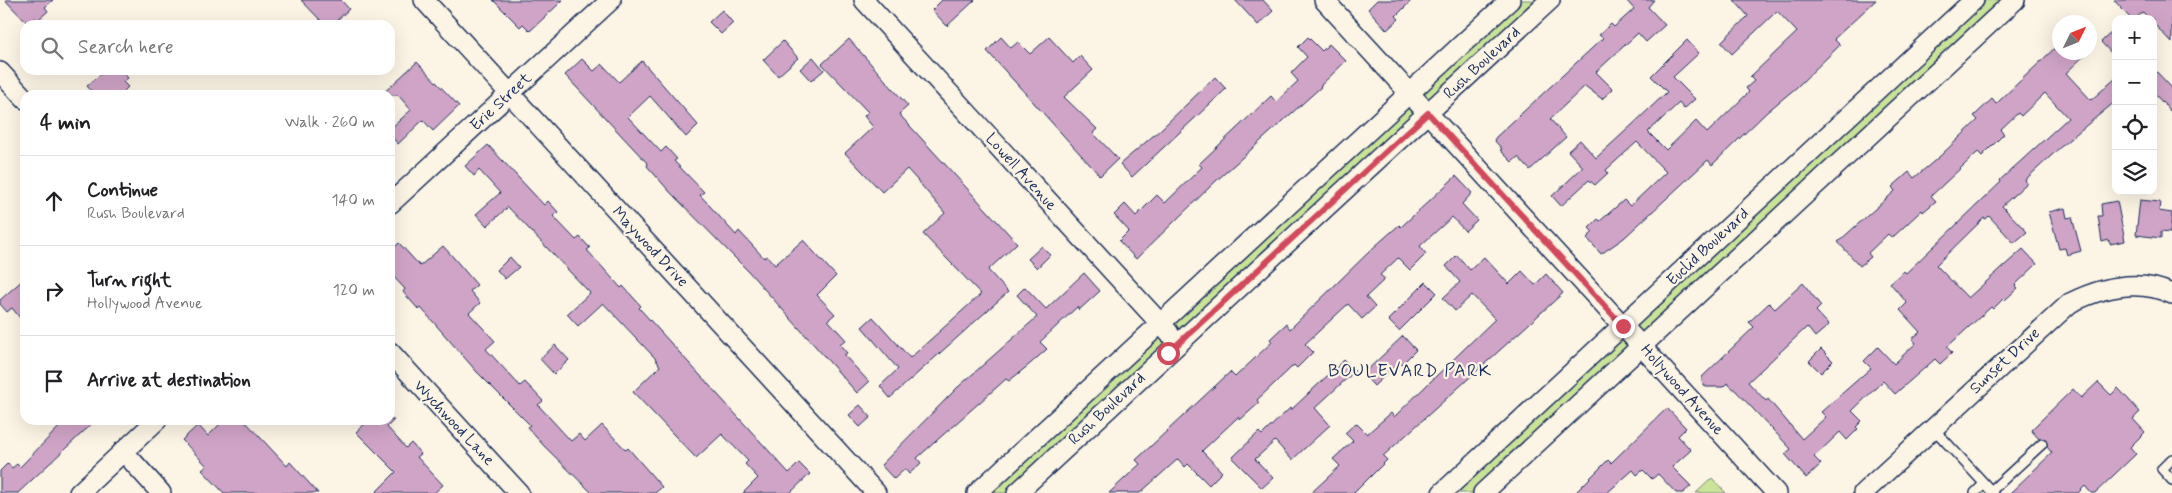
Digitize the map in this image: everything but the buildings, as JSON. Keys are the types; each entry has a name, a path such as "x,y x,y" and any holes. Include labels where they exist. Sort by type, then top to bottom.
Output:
{"street":[{"name":"Maywood Drive","path":"424,0 876,493"},
{"name":"Erie Street","path":"395,199 611,0"},
{"name":"Lowell Avenue","path":"864,0 1178,343"},
{"name":"Hollywood Avenue","path":"1324,0 1776,493"},
{"name":"Rush Boulevard","path":"978,493 1510,0"},
{"name":"Rush Boulevard","path":"1017,493 1550,0"},
{"name":"Euclid Boulevard","path":"1442,493 1974,0"},
{"name":"Euclid Boulevard","path":"1483,493 2015,0"},
{"path":"0,72 20,94"},
{"path":"1870,97 1888,117"},
{"name":"Sunset Drive","path":"1863,493 2070,302 2091,292 2120,286 2147,287 2172,294"},
{"name":"Wychwood Lane","path":"395,357 519,493"},
{"path":"78,493 152,425"},
{"path":"123,451 162,493"}],"lane":[{"path":"1933,428 1992,492 2042,444"},
{"path":"2172,459 2162,469 2172,480"},
{"path":"1976,493 1984,484"}],"green space":[{"path":"1510,0 1550,0 1017,493 977,493"},
{"path":"1974,0 2015,0 1483,493 1442,493"},
{"path":"1712,478 1726,493 1696,493"}],"district":[{"name":"BOULEVARD PARK","path":"1410,371"}],"route":[{"path":"1168,353 1428,113 1623,326"}]}
